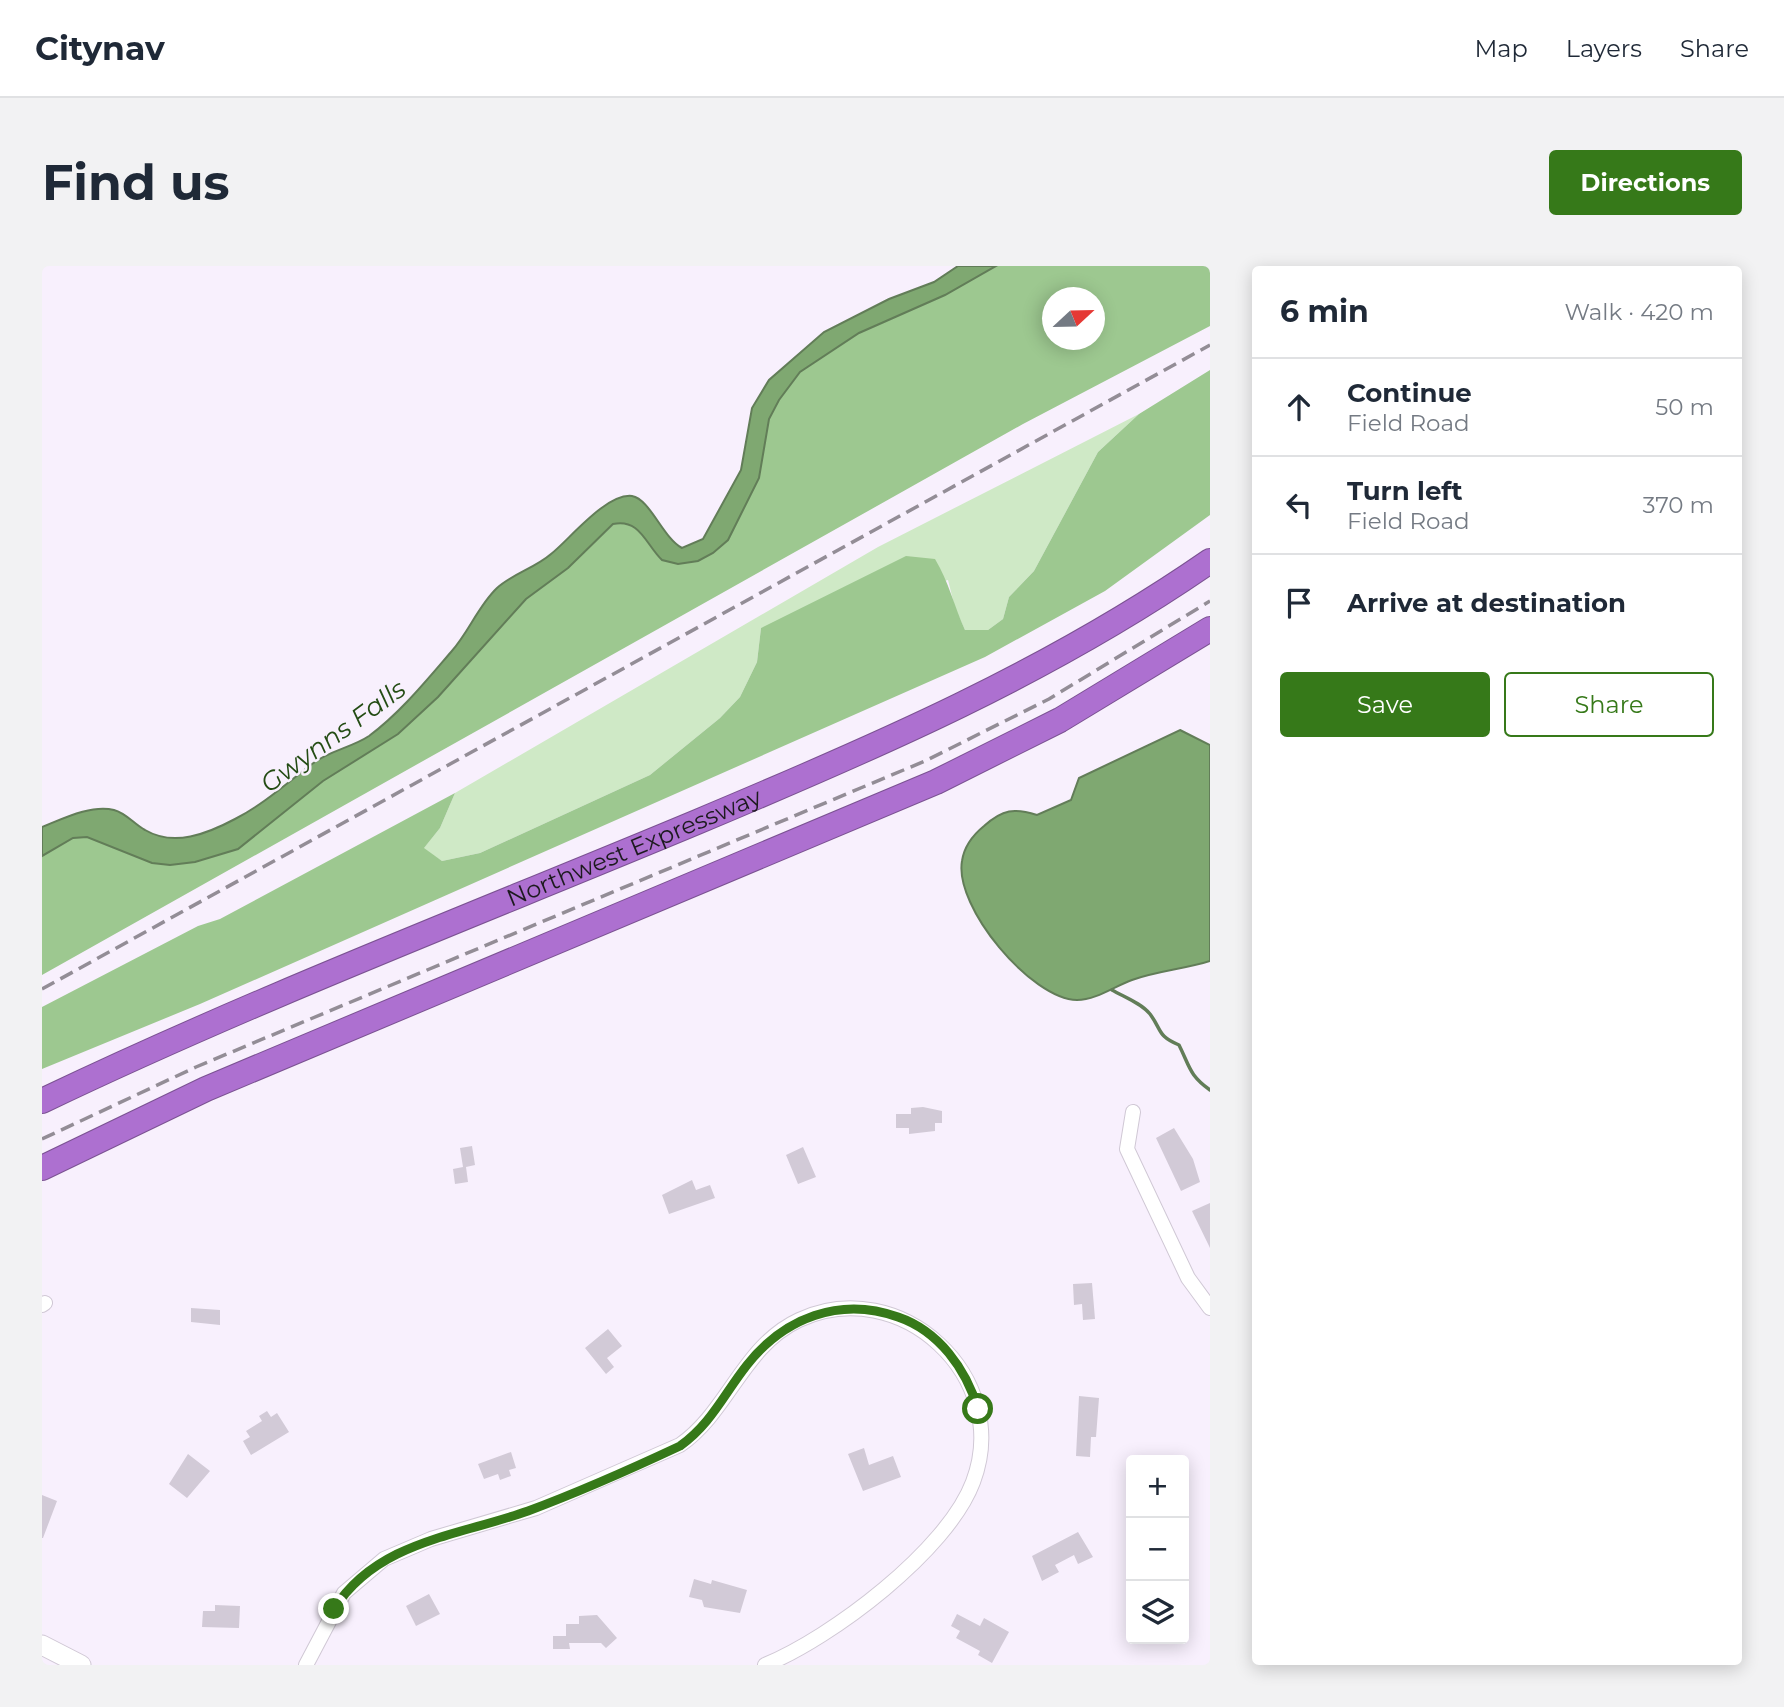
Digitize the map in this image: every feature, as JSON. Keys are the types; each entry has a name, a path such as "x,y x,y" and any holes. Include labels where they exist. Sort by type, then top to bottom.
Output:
{"highway":[{"name":"Northwest Expressway","path":"42,1101 182,1037 909,731 1043,664 1150,601 1210,561"},
{"path":"42,1168 206,1089 936,782 1060,720 1210,629"}],"main road":[{"path":"42,1645 81,1665"}],"street":[{"path":"1133,1112 1127,1149 1188,1278 1210,1308"},
{"path":"306,1665 344,1593 384,1559 431,1539 536,1508 680,1446 699,1432 715,1415 746,1366 784,1328 819,1313 854,1308 906,1320 942,1345 957,1362 973,1393 978,1409 981,1446 973,1482 938,1535 897,1577 825,1633 765,1665"}],"shaded area":[{"name":"Gwynns Falls","path":"958,266 996,266 945,295 859,333 800,372 779,400 769,419 759,478 728,540 713,553 698,561 678,564 662,560 636,529 622,523 613,524 568,568 526,599 438,697 398,734 323,781 238,849 195,862 170,865 152,863 87,837 73,838 42,856 42,827 96,809 114,810 145,830 167,838 202,834 246,813 319,759 362,740 380,727 451,652 497,588 545,559 611,502 622,497 632,496 639,499 682,548 703,539 741,470 752,408 769,380 824,332 889,299 934,282"},
{"path":"996,266 1210,266 1210,326 1023,424 42,975 42,856 73,838 87,837 152,863 170,865 195,862 238,849 323,781 398,734 438,697 526,599 568,568 614,524 623,523 636,529 662,560 728,540 759,478 769,419 779,400 800,372 859,333 945,295"},
{"path":"1210,370 1210,515 1105,591 985,657 200,1004 42,1069 42,1007 198,926 220,919 455,793 440,828 424,848 442,861 480,853 650,775 720,718 740,697 757,662 761,628 906,556 935,559 965,630 988,630 1003,619 1009,597 1034,571 1098,452 1139,414"},
{"path":"1139,414 1098,452 1034,571 1009,597 1003,619 988,630 965,630 955,608 948,580 761,628 757,662 740,697 720,718 650,775 480,853 442,861 423,849 440,828 455,793 878,547"},
{"path":"1180,730 1210,745 1210,961 1142,977 1084,999 1059,996 1018,968 983,925 970,902 963,880 962,861 965,851 976,833 997,816 1015,811 1037,815 1071,800 1079,778"}],"building":[{"path":"923,1107 942,1111 942,1123 935,1123 935,1131 909,1134 909,1128 896,1128 896,1114 911,1114 911,1108"},
{"path":"1174,1128 1193,1159 1200,1182 1181,1191 1156,1138"},
{"path":"472,1146 475,1165 466,1167 468,1182 455,1184 453,1169 463,1167 460,1148"},
{"path":"803,1147 816,1177 798,1184 786,1155"},
{"path":"692,1180 696,1190 710,1185 715,1198 669,1214 662,1195"},
{"path":"1210,1203 1210,1248 1192,1211"},
{"path":"1092,1283 1095,1319 1083,1320 1082,1304 1074,1305 1073,1284"},
{"path":"191,1308 220,1310 220,1325 191,1322"},
{"path":"608,1329 622,1346 607,1358 614,1367 606,1374 585,1348"},
{"path":"1079,1396 1099,1398 1096,1437 1091,1437 1090,1457 1076,1456"},
{"path":"267,1411 271,1417 277,1413 289,1432 251,1455 243,1441 250,1437 246,1431 262,1421 259,1416"},
{"path":"864,1448 869,1465 893,1456 901,1477 863,1491 848,1454"},
{"path":"511,1452 516,1468 509,1470 511,1476 500,1480 498,1474 484,1479 478,1464"},
{"path":"188,1454 210,1471 187,1498 169,1484"},
{"path":"42,1495 57,1501 43,1538 42,1538"},
{"path":"1078,1532 1093,1557 1078,1564 1074,1555 1055,1565 1059,1572 1042,1581 1032,1556"},
{"path":"694,1579 711,1584 712,1580 747,1590 740,1613 704,1607 702,1600 689,1597"},
{"path":"429,1594 440,1614 416,1626 406,1606"},
{"path":"215,1605 240,1606 239,1628 202,1627 203,1611 215,1611"},
{"path":"957,1614 980,1626 984,1618 1009,1632 992,1663 978,1655 980,1651 956,1638 960,1631 951,1626"},
{"path":"597,1615 617,1638 606,1648 601,1643 569,1643 570,1649 553,1649 553,1636 566,1636 566,1624 579,1624 579,1616"}],"waterway":[{"path":"1112,990 1146,1010 1163,1035 1179,1045 1194,1075 1210,1090"}],"railway":[{"path":"42,989 1210,345"},
{"path":"42,1139 196,1067 925,761 1049,699 1210,601"}],"route":[{"path":"334,1609 344,1593 357,1580 395,1553 431,1539 536,1508 680,1446 699,1432 715,1415 746,1366 761,1349 784,1328 819,1313 854,1308 870,1310 888,1313 925,1330 957,1362 967,1378 978,1409"}]}
